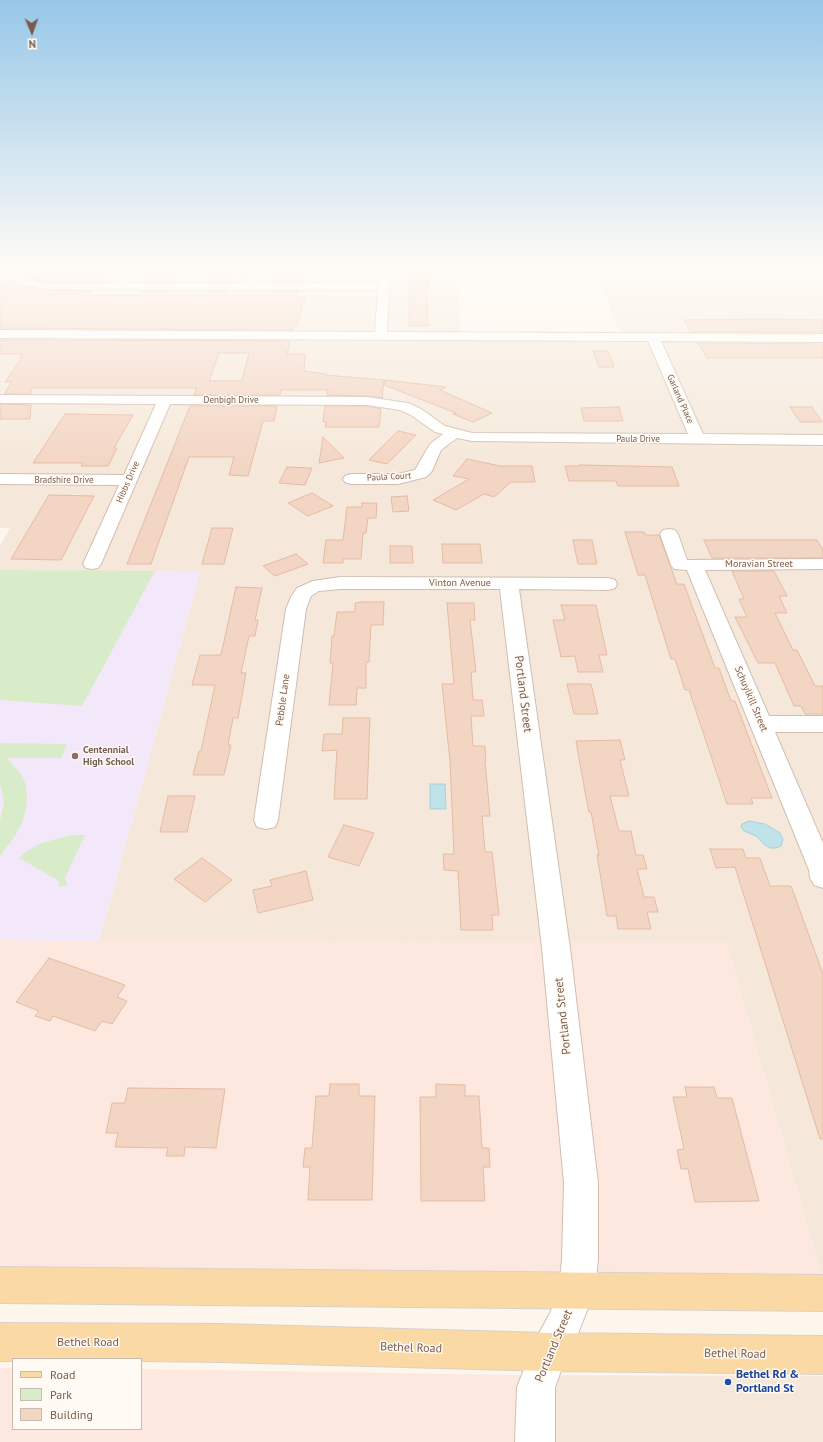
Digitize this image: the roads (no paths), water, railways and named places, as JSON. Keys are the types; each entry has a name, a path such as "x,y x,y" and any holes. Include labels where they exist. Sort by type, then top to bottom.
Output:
{"main road":[{"path":"0,1285 823,1293"},
{"name":"Bethel Road","path":"0,1342 228,1343 549,1352 823,1355"}],"street":[{"path":"0,334 823,338"},
{"name":"Garland Place","path":"653,337 698,440"},
{"name":"Denbigh Drive","path":"0,399 367,401 386,403 410,409 440,429 454,434"},
{"name":"Hibbs Drive","path":"92,564 165,400"},
{"name":"Paula Drive","path":"454,434 472,438 492,439 823,440"},
{"name":"Paula Court","path":"351,479 398,478 420,474 424,471 430,455 435,447 454,434"},
{"name":"Bradshire Drive","path":"0,479 129,480"},
{"path":"669,534 680,565 694,565"},
{"name":"Moravian Street","path":"694,565 823,564"},
{"name":"Schuylkill Street","path":"694,565 823,873"},
{"name":"Vinton Avenue","path":"313,587 340,583 608,584"},
{"name":"Portland Street","path":"509,584 556,948 581,1183 580,1259 577,1290 564,1323 549,1352 536,1387 535,1442"},
{"name":"Pebble Lane","path":"266,820 296,609 300,597 304,592 313,587"},
{"path":"761,724 823,724"}],"water":[{"path":"430,784 445,784 446,809 430,809"},
{"path":"749,821 765,824 780,833 783,840 781,846 770,848 756,836 744,831 741,827 742,824"}],"place":[{"name":"Centennial High School","path":"75,756"},
{"name":"Bethel Rd & Portland St","path":"728,1382"}]}
